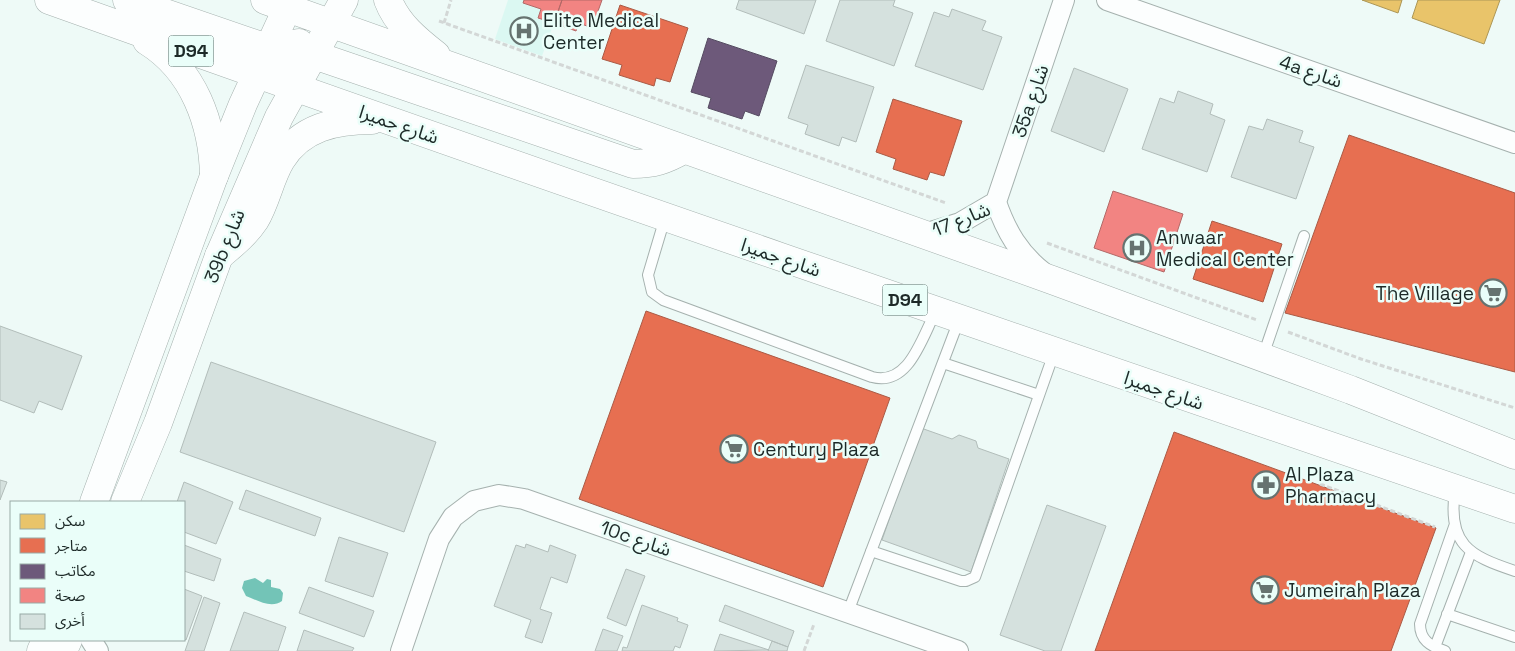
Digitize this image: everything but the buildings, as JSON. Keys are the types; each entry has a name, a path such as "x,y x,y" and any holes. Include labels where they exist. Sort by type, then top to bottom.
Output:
{"main road":[{"name":"شارع جميرا","path":"50,0 258,76 1054,352 1515,509"},
{"path":"127,0 270,49 286,48 302,42 331,24"},
{"name":"39b شارع","path":"125,501 158,423 219,256 279,116 344,0"},
{"path":"388,0 399,21 412,36 449,66"},
{"path":"281,3 331,24 1052,280 1263,357 1515,455"},
{"name":"39b شارع","path":"94,501 214,176 243,104 270,49 281,3"},
{"path":"124,27 154,45 180,70 198,100 208,124 213,150 214,176"},
{"path":"258,76 270,65 284,58 299,54 314,54 624,161 650,164 667,160 683,150"},
{"path":"219,256 238,240 256,218 281,160 294,144 310,132 329,123 349,120 385,120"}],"street":[{"name":"35a شارع","path":"996,202 1064,0"},
{"name":"4a شارع","path":"1107,0 1515,143"},
{"name":"شارع 17","path":"921,234 960,223 996,202 1004,225 1016,246 1032,265 1052,280"},
{"name":"10c شارع","path":"401,651 440,539 453,516 474,501 499,495 524,499 958,651"}],"lane":[{"path":"666,217 648,275 652,292 663,300 872,377 882,380 900,374 947,315"},
{"path":"1263,357 1304,236"},
{"path":"848,612 943,363 947,315"},
{"path":"872,550 961,581 975,577 1054,352"},
{"path":"943,363 1039,395"},
{"path":"1456,489 1454,529 1420,624 1422,637 1440,649 1447,614 1471,552"},
{"path":"1454,529 1471,552 1482,561 1515,571"},
{"path":"1447,614 1515,637"}],"path":[{"path":"444,23 451,0"},
{"path":"436,20 946,204 955,201"},
{"path":"1320,484 1454,529"},
{"path":"804,651 822,603"}],"shaded area":[{"name":"Elite Medical Center","path":"508,0 562,0 542,56 495,39"},
{"path":"255,578 263,583 267,579 271,580 271,587 280,589 283,593 282,601 269,604 246,596 242,588 244,581"}],"place":[{"name":"Elite Medical Center","path":"524,31"},
{"name":"Anwaar Medical Center","path":"1137,248"},
{"name":"The Village","path":"1493,293"},
{"name":"Century Plaza","path":"734,449"},
{"name":"Al Plaza Pharmacy","path":"1266,485"},
{"name":"Jumeirah Plaza","path":"1265,590"}]}
